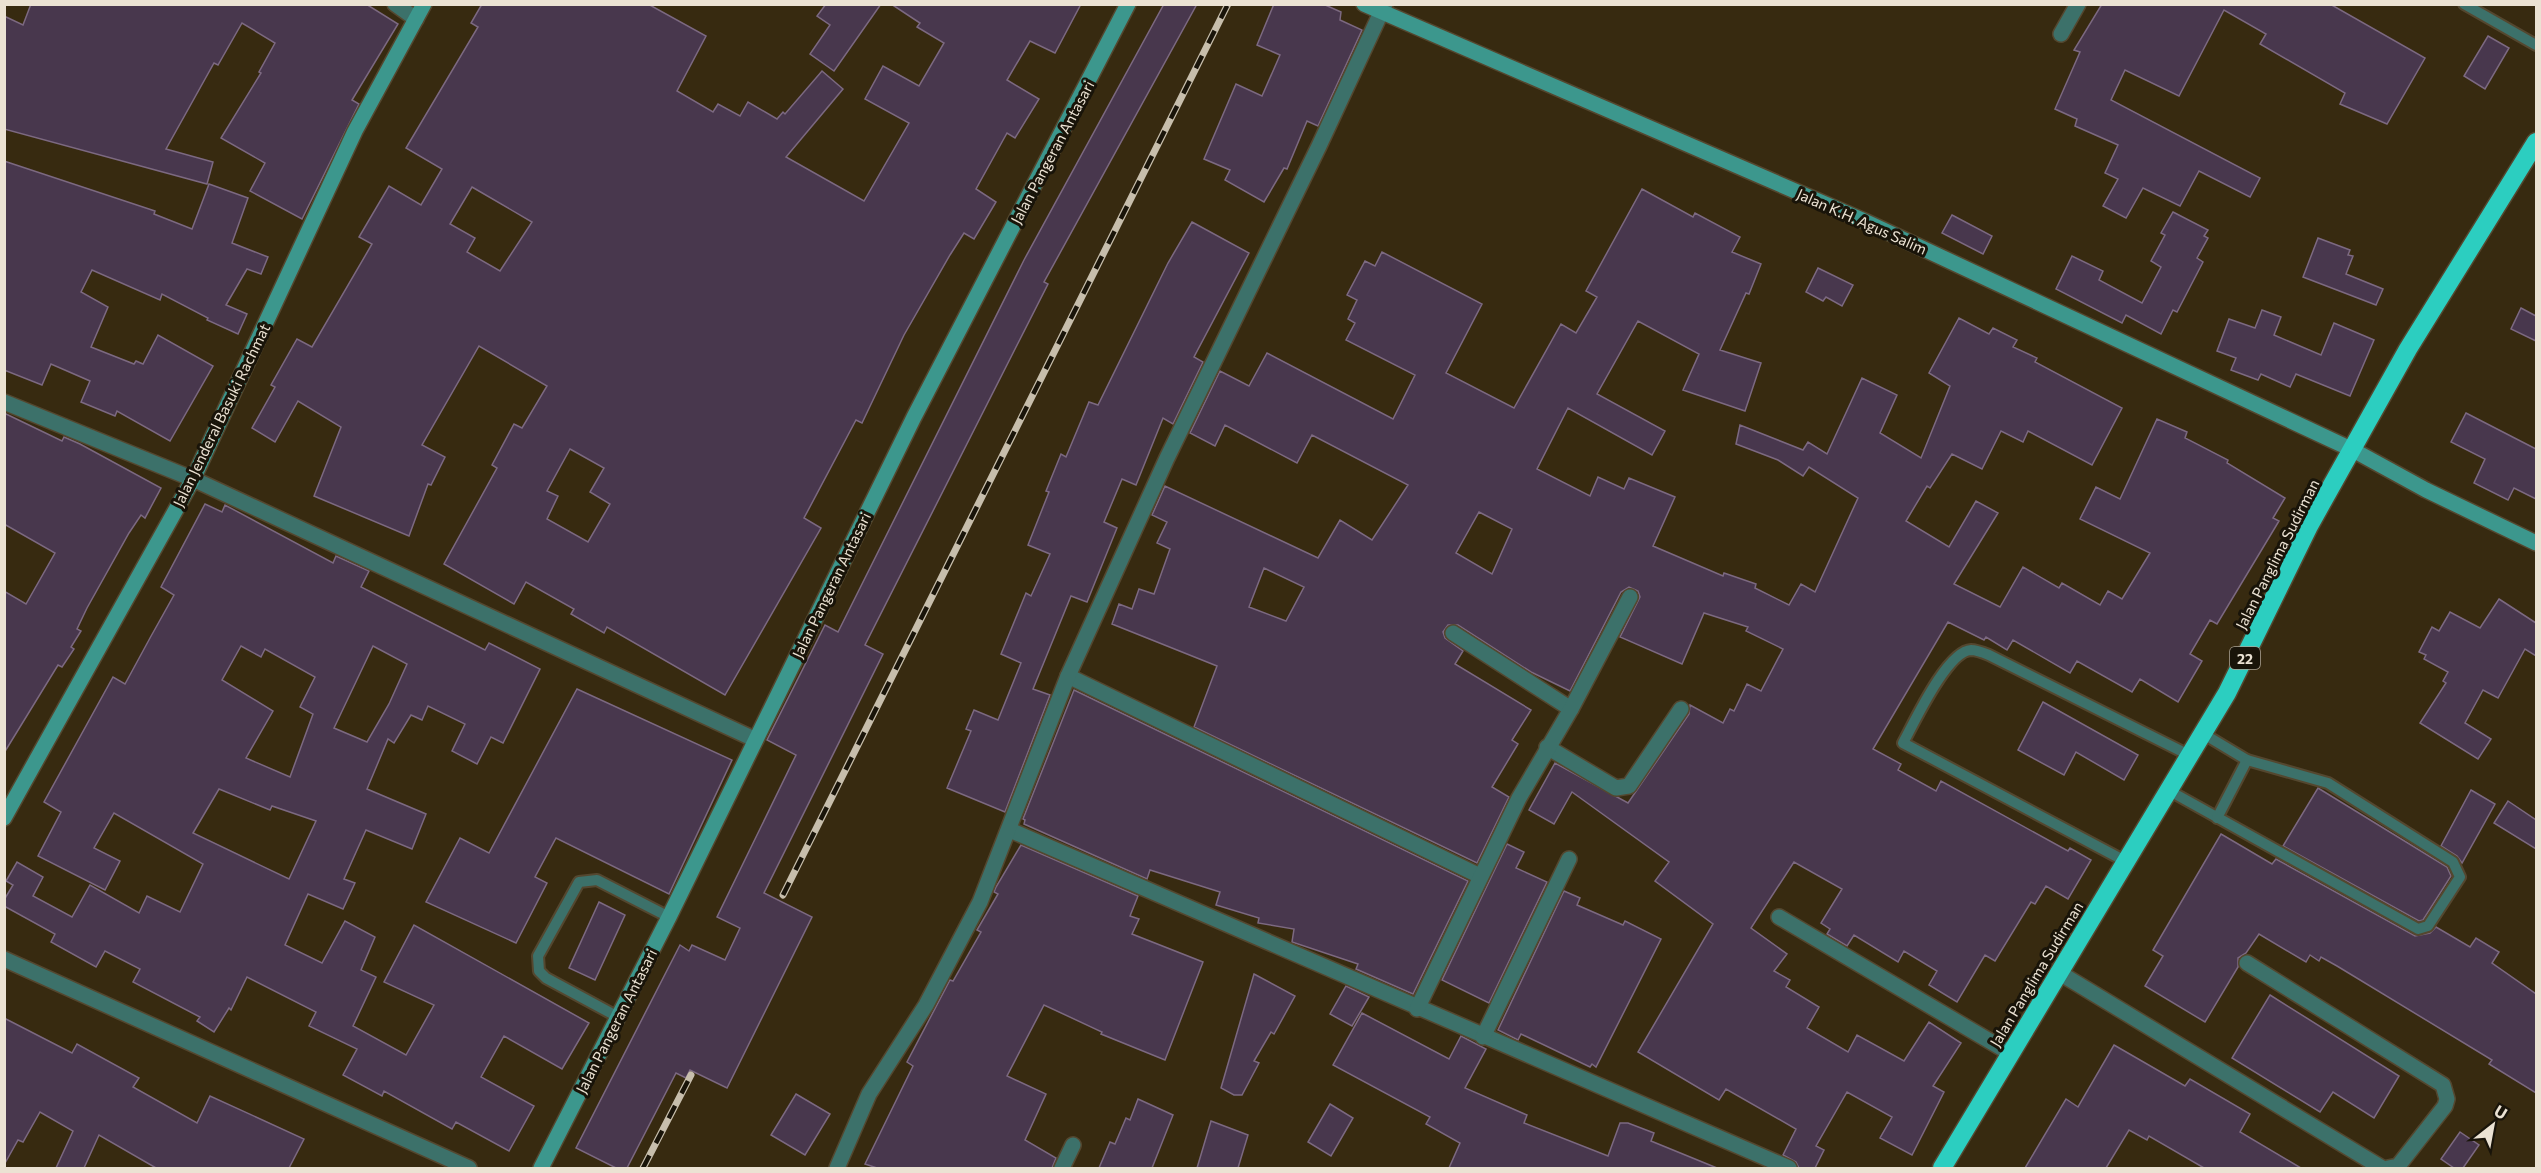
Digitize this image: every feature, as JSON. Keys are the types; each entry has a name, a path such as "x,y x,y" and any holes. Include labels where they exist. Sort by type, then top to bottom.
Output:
{"highway":[{"name":"Jalan Panglima Sudirman","path":"1942,1168 2228,693 2309,526 2408,349 2536,142"}],"street":[{"path":"395,4 416,19"},
{"name":"Jalan Jenderal Basuki Rachmat","path":"4,818 193,479 355,130 424,4"},
{"name":"Jalan Pangeran Antasari","path":"541,1168 669,916 914,417 1128,4"},
{"name":"Jalan K.H. Agus Salim","path":"1364,4 1383,9 1862,220 2353,450 2426,490 2536,543"},
{"path":"2061,34 2078,4"},
{"path":"837,1168 869,1094 926,1005 980,902 1010,830 1068,676 1167,458 1320,146 1383,9"},
{"path":"4,402 193,479 754,739"},
{"path":"1417,1009 1480,876 1547,747 1571,709 1630,597"},
{"path":"1453,633 1571,709"},
{"path":"1068,676 1480,876"},
{"path":"1547,747 1616,788 1624,788 1629,786 1681,709"},
{"path":"1010,830 1417,1009 1789,1168"},
{"path":"1483,1037 1569,859"},
{"path":"1779,917 2010,1053"},
{"path":"4,959 469,1168"},
{"path":"2247,963 2443,1085 2446,1091 2445,1106 2398,1166 2388,1168"},
{"path":"2058,972 2382,1168"},
{"path":"1062,1168 1073,1145"}],"lane":[{"path":"2464,4 2536,45"},
{"path":"2125,861 1903,743 1947,666 1963,652 1971,650 1989,654 2189,755"},
{"path":"2168,790 2418,929 2428,926 2460,877 2453,862 2328,783 2247,760 2202,733"},
{"path":"2217,818 2247,760"},
{"path":"618,1017 546,978 539,971 538,956 579,882 587,879 597,880 669,916"}],"building":[{"path":"31,4 366,4 398,24 352,100 359,104 302,219 250,191 265,163 221,138 261,73 259,72 275,43 242,23 218,65 214,63 166,149 213,162 207,184 4,129 4,16 23,25"},
{"path":"482,4 648,4 706,36 677,91 713,112 718,104 740,116 748,102 777,119 783,112 785,114 822,71 843,89 786,157 864,201 909,123 865,99 883,66 919,86 944,43 917,27 920,23 891,4 1081,4 1055,53 1030,41 1007,80 1039,99 1015,138 1007,133 976,189 996,202 974,239 964,233 904,335 862,423 856,420 804,518 821,528 725,695 607,627 604,633 571,614 574,609 526,582 514,604 444,564 497,468 492,465 514,424 522,428 547,386 479,346 422,445 445,457 431,485 428,484 409,536 314,496 341,427 298,401 275,442 252,428 275,387 271,385 297,339 312,347 372,244 359,237 389,186 421,205 442,169 406,148 478,27 471,23","holes":["472,187 532,222 500,271 467,252 475,238 450,224","570,449 604,468 590,492 610,504 588,542 547,519 558,496 547,491"]},
{"path":"826,4 881,4 834,71 810,54 830,25 817,16"},
{"path":"1164,4 1197,4 1044,282 1048,284 865,645 883,654 764,893 812,917 727,1088 690,1070 686,1078 676,1073 627,1168 616,1168 576,1148 680,945 689,951 692,945 725,960 740,928 717,917 796,755 767,740 825,625 838,632 1024,260"},
{"path":"1274,4 1323,4 1341,12 1340,20 1362,30 1318,126 1307,121 1287,169 1284,168 1264,202 1225,180 1230,170 1204,159 1236,84 1262,96 1280,55 1257,45"},
{"path":"2102,4 2330,4 2425,58 2387,124 2340,104 2345,93 2260,44 2266,34 2224,10 2179,96 2125,70 2111,100 2260,178 2250,197 2199,171 2180,206 2143,188 2126,218 2103,206 2118,179 2105,173 2118,145 2075,126 2077,119 2055,109 2080,52 2074,50"},
{"path":"2488,36 2509,48 2485,89 2464,76"},
{"path":"4,161 155,211 154,214 192,229 209,184 248,198 232,243 268,257 261,274 247,269 226,305 247,314 238,334 207,320 208,318 162,294 160,300 92,270 81,292 108,307 91,347 134,364 136,361 143,364 158,335 213,366 170,441 117,411 115,416 81,402 90,381 51,364 42,385 4,370"},
{"path":"1642,189 1693,217 1695,213 1740,237 1732,252 1761,264 1749,294 1746,293 1720,350 1761,363 1745,411 1683,390 1699,354 1638,321 1597,394 1665,431 1652,455 1568,408 1537,469 1590,496 1598,477 1624,489 1629,478 1675,497 1653,546 1723,576 1724,573 1756,584 1755,588 1789,605 1801,584 1815,592 1858,498 1809,467 1803,476 1778,460 1736,444 1740,425 1803,450 1808,442 1827,454 1862,378 1897,395 1880,433 1921,458 1950,386 1929,373 1959,318 1989,334 1993,328 2017,340 2013,347 2037,358 2035,362 2122,408 2092,465 2028,431 2023,442 2001,431 1982,469 1952,454 1930,488 1927,486 1906,521 1949,547 1976,501 1998,513 1954,584 2000,607 2023,567 2059,588 2062,583 2100,605 2108,591 2122,599 2150,553 2080,519 2096,487 2120,499 2157,419 2187,432 2185,438 2228,460 2227,463 2285,498 2273,518 2279,521 2217,624 2210,620 2190,654 2202,661 2178,702 2140,679 2132,692 2077,661 2070,673 2013,640 2007,650 1986,637 1984,640 1948,622 1873,749 1901,764 1898,770 1936,791 1941,781 2068,851 2070,848 2091,860 2068,899 2046,886 2035,904 2031,902 1995,961 1985,955 1957,1002 1929,985 1937,971 1904,951 1898,962 1854,935 1847,946 1827,934 1830,929 1821,923 1842,889 1794,862 1751,928 1787,954 1774,971 1790,980 1786,987 1819,1007 1807,1028 1848,1052 1857,1035 1904,1061 1929,1022 1961,1043 1933,1086 1944,1092 1912,1155 1880,1138 1892,1117 1847,1092 1816,1146 1824,1150 1815,1168 1799,1168 1796,1162 1783,1155 1796,1129 1726,1089 1719,1100 1638,1052 1713,924 1655,881 1669,862 1572,792 1554,824 1529,810 1555,763 1628,803 1689,714 1690,705 1723,723 1730,709 1734,711 1747,684 1761,691 1783,649 1746,631 1748,627 1704,613 1682,664 1620,637 1640,597 1638,591 1629,587 1621,592 1570,691 1531,672 1458,625 1448,625 1443,632 1445,638 1463,651 1455,664 1531,710 1512,740 1518,744 1492,787 1509,797 1477,863 1194,727 1217,666 1112,624 1119,604 1132,609 1139,589 1154,594 1170,549 1157,543 1167,522 1152,515 1165,486 1318,558 1340,520 1372,540 1408,485 1312,435 1297,463 1225,425 1215,446 1190,433 1220,371 1249,386 1267,353 1393,419 1415,375 1346,340 1355,323 1348,319 1357,300 1347,295 1365,261 1375,266 1382,252 1482,304 1446,373 1514,408 1561,324 1576,333 1597,297 1586,291","holes":["1479,512 1512,529 1492,574 1456,553","1264,568 1304,587 1286,621 1249,607"]},
{"path":"2173,212 2208,230 2204,236 2208,238 2197,258 2203,262 2177,312 2173,310 2161,334 2126,315 2122,323 2056,289 2072,256 2103,271 2099,280 2142,303 2161,267 2151,261 2165,235 2161,233"},
{"path":"1952,215 1992,236 1983,254 1942,233"},
{"path":"1192,222 1249,253 1194,357 1203,362 1173,424 1163,418 1136,485 1122,479 1104,522 1117,528 1087,602 1071,596 1033,689 1050,695 1005,812 947,788 971,731 966,729 974,710 998,720 1021,663 1001,654 1026,593 1031,596 1050,554 1028,545 1061,454 1066,457 1089,402 1098,405 1168,263"},
{"path":"2318,238 2350,250 2348,255 2353,256 2346,274 2383,289 2376,305 2303,277"},
{"path":"1818,268 1853,285 1842,306 1826,297 1823,301 1806,292"},
{"path":"2521,308 2536,316 2536,341 2511,329"},
{"path":"2262,310 2281,317 2274,335 2321,355 2334,323 2374,340 2350,396 2296,374 2290,387 2261,374 2258,380 2231,370 2236,358 2217,351 2229,319 2255,328"},
{"path":"4,413 62,441 64,437 80,444 161,488 145,518 141,515 129,533 87,608 77,629 81,631 71,647 74,649 62,667 58,665 4,753 4,591 26,604 55,553 4,524"},
{"path":"2466,413 2536,449 2536,499 2514,488 2508,500 2474,483 2485,459 2451,442"},
{"path":"205,504 222,512 225,505 333,563 336,556 369,571 361,587 485,650 489,643 540,669 503,743 491,737 477,764 452,751 465,724 428,706 422,720 411,715 394,743 388,739 367,789 426,814 412,849 366,830 344,879 355,883 343,909 308,894 285,945 322,963 345,921 375,937 361,970 376,977 353,1026 406,1055 434,1005 384,982 414,925 589,1023 562,1069 504,1036 481,1077 534,1106 509,1151 456,1122 452,1129 384,1091 382,1096 343,1075 357,1049 309,1026 316,1012 247,977 231,1010 229,1008 214,1032 197,1021 200,1017 133,982 140,969 105,951 96,967 51,942 55,934 4,906 4,900 13,885 6,881 17,862 43,877 33,896 72,917 90,885 139,913 147,896 180,912 203,864 114,813 94,848 120,861 105,890 38,856 61,812 44,802 113,677 125,684 174,595 161,587","holes":["241,646 261,657 265,649 315,677 300,707 313,714 290,777 246,758 273,711 222,680","373,646 407,664 389,704 367,742 334,728","219,789 270,810 272,806 316,821 289,879 193,833"]},
{"path":"2499,599 2536,623 2536,656 2525,649 2498,698 2483,690 2465,723 2491,739 2478,759 2420,723 2446,683 2443,681 2448,672 2424,659 2426,655 2419,652 2432,627 2439,631 2450,612 2480,628"},
{"path":"577,689 732,760 669,894 556,838 535,877 547,883 516,943 426,902 460,838 489,853"},
{"path":"1074,690 1468,881 1413,994 1356,969 1358,964 1292,942 1294,929 1258,923 1259,918 1216,905 1220,892 1150,870 1147,879 1024,824 1023,819"},
{"path":"2043,702 2138,755 2124,780 2076,752 2064,775 2018,750"},
{"path":"2318,788 2447,867 2451,876 2423,920 2419,921 2283,846"},
{"path":"2471,790 2495,804 2462,863 2457,856 2441,846"},
{"path":"2508,801 2536,820 2536,849 2494,823"},
{"path":"2221,834 2272,864 2276,859 2415,936 2430,933 2436,927 2470,947 2476,938 2499,952 2492,963 2536,994 2536,1093 2489,1064 2492,1060 2337,966 2321,957 2319,961 2310,955 2306,962 2259,934 2246,953 2238,958 2238,967 2205,1022 2145,986 2163,956 2153,950"},
{"path":"1507,844 1524,852 1516,868 1547,882 1489,1003 1442,980"},
{"path":"1021,845 1138,896 1130,916 1139,919 1132,934 1203,962 1165,1060 1101,1034 1102,1032 1044,1005 1007,1076 1046,1094 1025,1140 1056,1158 1052,1168 877,1168 865,1164 913,1066 907,1062 950,980 953,981 981,932 977,930 998,894 994,892 996,887"},
{"path":"1564,891 1580,898 1577,905 1623,925 1625,921 1661,939 1596,1067 1592,1064 1590,1067 1521,1034 1518,1040 1498,1030"},
{"path":"599,902 625,915 595,980 569,968"},
{"path":"1254,974 1295,996 1274,1034 1271,1032 1254,1061 1259,1063 1242,1095 1234,1095 1221,1088"},
{"path":"1346,986 1369,997 1352,1026 1330,1014"},
{"path":"2270,995 2399,1076 2374,1118 2333,1092 2320,1112 2232,1058"},
{"path":"1362,1013 1449,1059 1461,1036 1486,1049 1465,1088 1527,1115 1524,1123 1608,1156 1620,1123 1628,1123 1654,1133 1651,1141 1717,1168 1449,1168 1460,1143 1426,1124 1430,1117 1333,1065"},
{"path":"4,1018 72,1053 77,1044 139,1078 133,1087 197,1123 210,1096 304,1139 289,1168 156,1168 99,1135 84,1168 56,1168 73,1131 40,1112 23,1142 18,1140 4,1165"},
{"path":"2114,1045 2185,1086 2190,1079 2250,1114 2240,1132 2301,1168 2204,1168 2149,1136 2147,1140 2129,1130 2106,1168 2025,1168 2066,1099 2078,1107"},
{"path":"796,1094 830,1114 805,1155 771,1135"},
{"path":"1138,1099 1173,1115 1152,1168 1099,1168 1110,1142 1115,1144 1126,1118 1130,1120"},
{"path":"1330,1104 1353,1118 1331,1156 1308,1142"},
{"path":"1211,1121 1248,1135 1238,1168 1197,1168"},
{"path":"2460,1132 2479,1145 2463,1168 2454,1168 2441,1159"}],"railway":[{"path":"783,895 1228,4"},
{"path":"643,1168 691,1075"}]}
